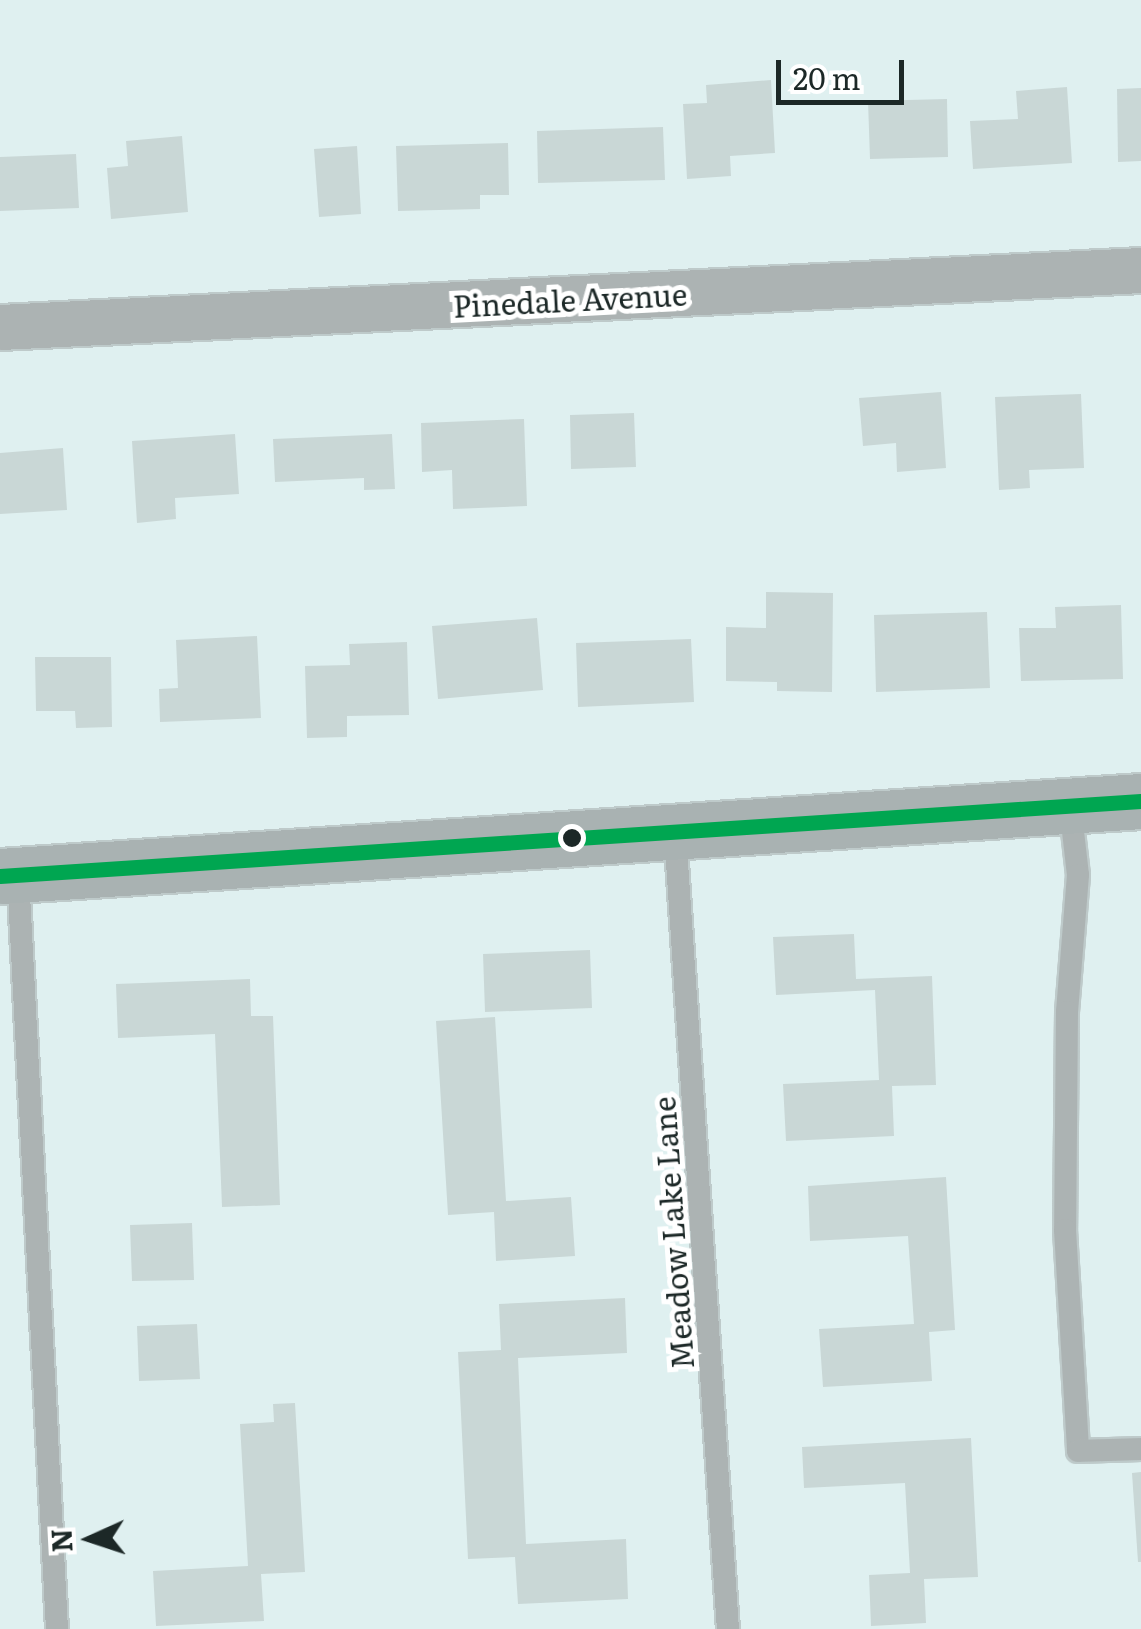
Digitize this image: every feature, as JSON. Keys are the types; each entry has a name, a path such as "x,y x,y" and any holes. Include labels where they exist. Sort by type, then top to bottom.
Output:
{"street":[{"name":"Pinedale Avenue","path":"0,328 1141,270"},
{"path":"9,875 1141,801"}],"lane":[{"path":"1070,805 1078,875 1068,1012 1066,1230 1078,1451 1141,1449"},
{"name":"Meadow Lake Lane","path":"675,832 728,1629"},
{"path":"9,875 57,1629"}],"building":[{"path":"771,80 775,153 730,156 731,176 687,179 683,104 707,103 706,85"},
{"path":"1067,87 1072,163 973,169 970,121 1018,119 1016,91"},
{"path":"1141,88 1141,161 1118,162 1117,89"},
{"path":"947,99 948,157 870,159 868,101"},
{"path":"663,127 665,180 538,183 537,131"},
{"path":"182,136 188,212 111,219 107,168 128,166 126,141"},
{"path":"508,143 509,195 480,195 480,209 398,211 396,146"},
{"path":"357,146 361,214 319,217 314,149"},
{"path":"76,154 79,208 0,211 0,157"},
{"path":"941,392 946,468 897,472 896,443 863,446 859,398"},
{"path":"1081,394 1084,468 1029,470 1030,488 999,490 995,397"},
{"path":"634,413 636,467 571,469 570,415"},
{"path":"524,419 527,506 453,509 452,470 422,472 421,423"},
{"path":"235,434 239,494 175,498 176,519 137,523 132,441"},
{"path":"392,434 395,489 364,490 364,478 275,482 273,439"},
{"path":"63,448 67,510 0,514 0,453"},
{"path":"766,592 833,593 832,692 777,691 777,682 726,681 726,627 766,628"},
{"path":"1121,605 1123,679 1021,681 1019,628 1056,628 1055,607"},
{"path":"987,612 990,688 876,692 874,615"},
{"path":"537,618 543,690 438,699 432,626"},
{"path":"257,636 261,718 160,722 159,689 178,688 176,640"},
{"path":"691,639 694,702 578,707 576,643"},
{"path":"407,642 409,715 347,716 347,737 307,738 305,666 350,665 349,644"},
{"path":"35,657 111,657 112,727 76,728 75,711 36,711"},
{"path":"854,934 856,979 932,976 936,1085 892,1086 894,1136 786,1141 783,1084 879,1080 875,990 776,995 773,937"},
{"path":"590,950 592,1008 485,1012 483,954"},
{"path":"250,979 251,1016 273,1016 280,1205 222,1207 215,1034 118,1038 116,984"},
{"path":"495,1017 506,1201 571,1197 575,1256 496,1261 494,1212 448,1215 436,1021"},
{"path":"946,1177 955,1330 929,1332 932,1381 823,1387 819,1329 914,1324 908,1236 810,1241 808,1186"},
{"path":"192,1223 194,1280 132,1281 130,1225"},
{"path":"625,1298 627,1353 518,1358 526,1544 626,1539 628,1599 518,1604 515,1557 468,1559 458,1352 501,1350 499,1304"},
{"path":"197,1324 200,1379 139,1381 137,1326"},
{"path":"295,1403 305,1572 261,1574 264,1621 156,1626 153,1571 248,1566 240,1424 274,1422 273,1404"},
{"path":"971,1438 978,1577 924,1579 926,1623 871,1626 869,1575 910,1573 905,1483 804,1488 802,1447"},
{"path":"1141,1472 1141,1562 1138,1562 1132,1473"}],"transit line":[{"path":"0,876 1141,801"}]}
